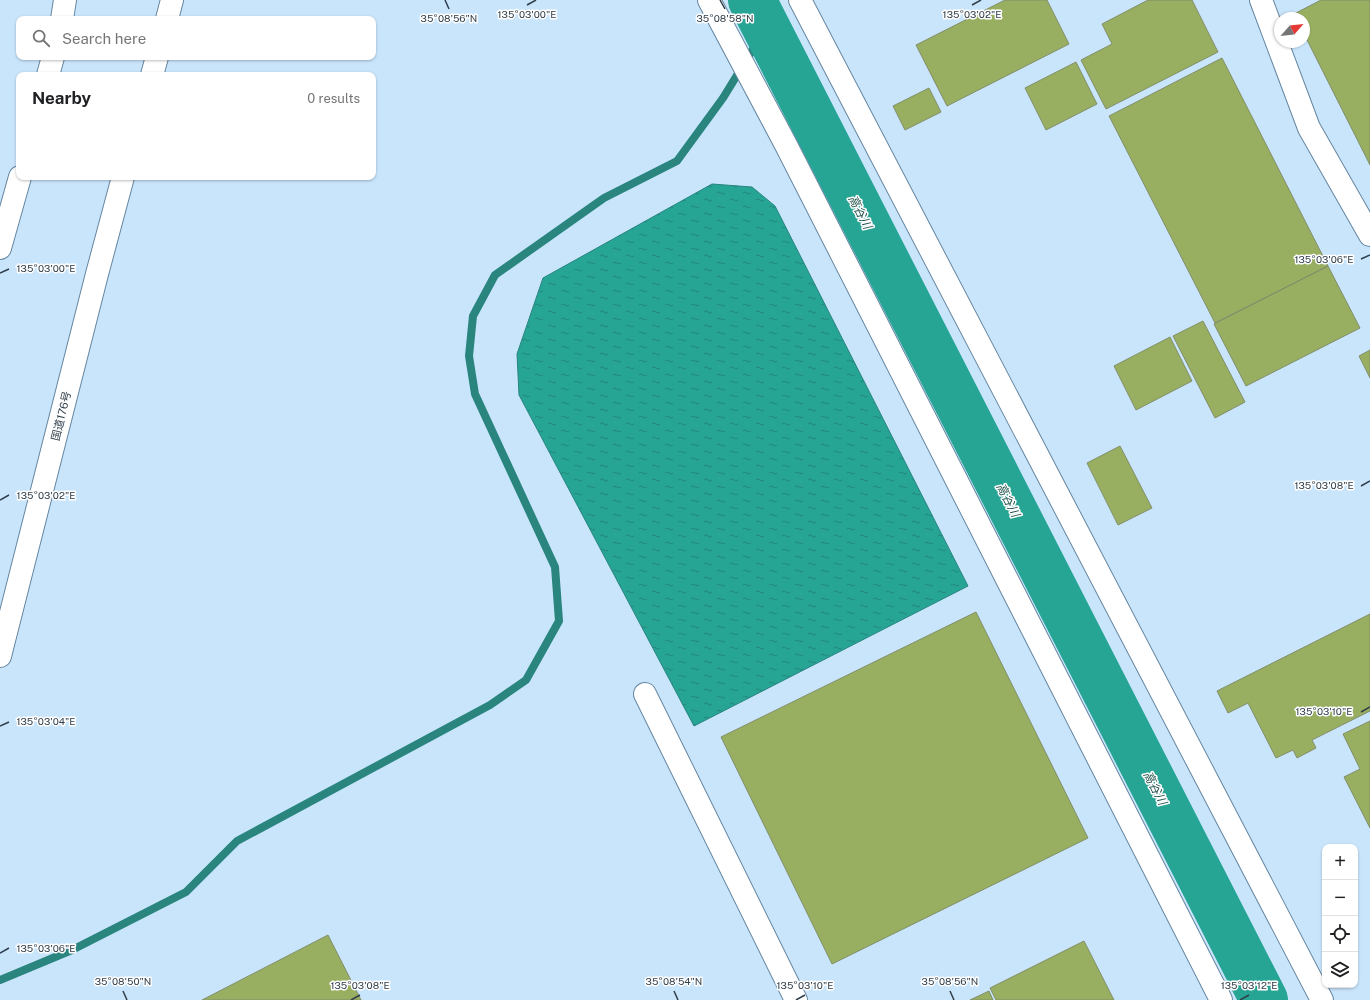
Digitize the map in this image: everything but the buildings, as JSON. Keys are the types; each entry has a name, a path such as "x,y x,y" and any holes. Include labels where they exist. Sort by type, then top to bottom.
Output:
{"main road":[{"path":"62,16 65,0"},
{"path":"168,16 172,0"},
{"path":"709,0 786,145 1221,1000"},
{"path":"800,0 1322,1000"},
{"path":"1261,0 1310,128 1370,235"},
{"path":"49,72 52,60"},
{"path":"153,72 155,60"},
{"path":"0,248 19,180"},
{"name":"国道176号","path":"0,656 97,274 123,180"},
{"path":"645,694 796,1000"}],"water":[{"path":"712,184 752,187 775,206 968,586 694,726 519,395 517,354 543,278"}],"waterway":[{"name":"高谷川","path":"752,0 1264,1000"},
{"path":"0,980 72,950 186,892 237,841 490,705 526,680 559,621 555,567 475,394 469,356 473,316 495,275 604,198 677,161 723,98 766,28"}]}
